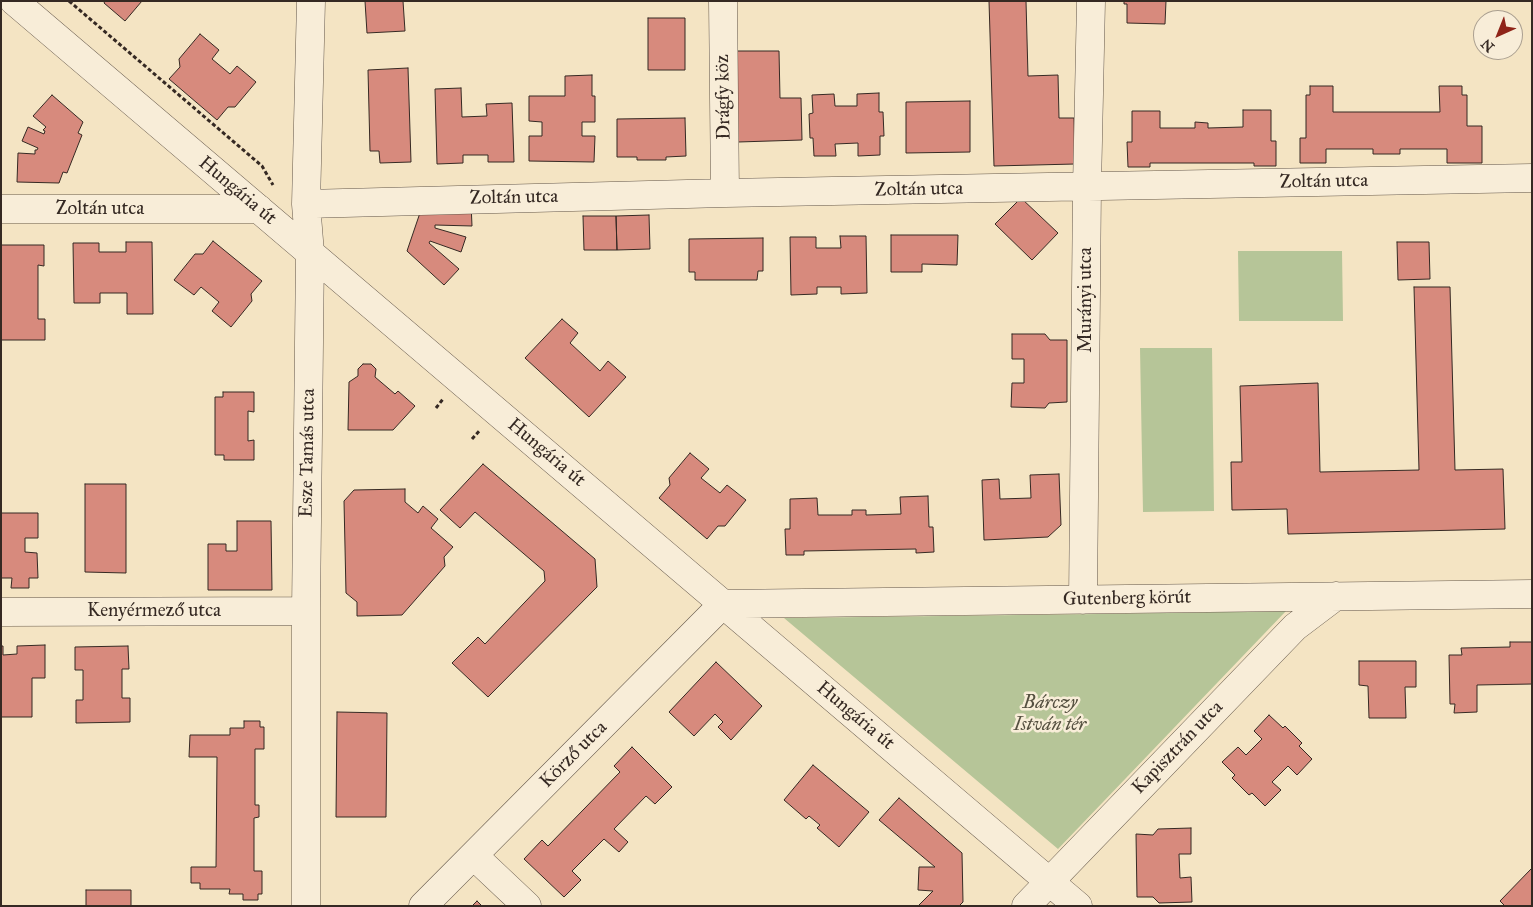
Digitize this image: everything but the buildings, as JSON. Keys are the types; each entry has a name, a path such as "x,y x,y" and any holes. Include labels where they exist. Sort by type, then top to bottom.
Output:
{"street":[{"name":"Hungária út","path":"14,1 1078,906"},
{"name":"Esze Tamás utca","path":"306,906 306,611 310,253 306,204 311,1"},
{"name":"Drágfy köz","path":"723,1 725,193"},
{"name":"Murányi utca","path":"1084,600 1087,186 1091,1"},
{"name":"Zoltán utca","path":"306,204 725,193 1532,178"},
{"name":"Zoltán utca","path":"1,209 259,209"},
{"name":"Gutenberg körút","path":"723,604 1532,594"},
{"name":"Kapisztrán utca","path":"1026,906 1295,627 1336,596"},
{"name":"Körző utca","path":"423,906 723,604"},
{"name":"Kenyérmező utca","path":"1,612 306,611"},
{"path":"474,856 527,906"}],"path":[{"path":"69,1 262,166"}],"green space":[{"path":"1238,251 1342,251 1343,321 1239,321"},
{"path":"1140,348 1212,348 1214,511 1143,512"},
{"name":"Bárczy István tér","path":"1286,611 1058,849 784,618 1098,614"}]}
